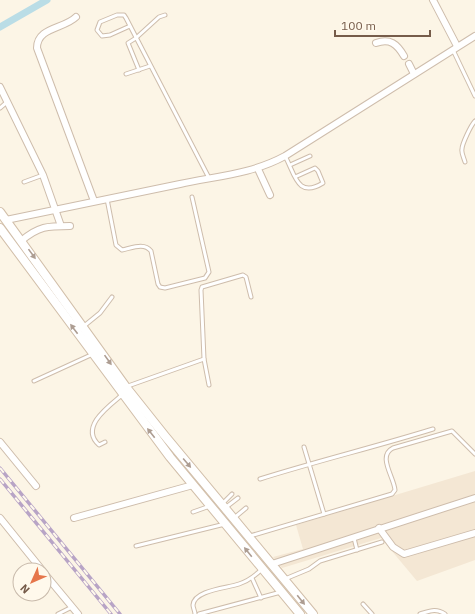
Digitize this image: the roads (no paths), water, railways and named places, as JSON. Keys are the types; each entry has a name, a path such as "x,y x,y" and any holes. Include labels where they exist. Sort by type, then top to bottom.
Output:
{"main road":[{"path":"0,212 3,220 21,241 84,326 126,387 313,614"},
{"path":"0,228 122,395 210,506 300,614"}],"street":[{"path":"433,0 455,47"},
{"path":"76,17 68,23 40,36 37,42 37,48 94,201"},
{"path":"3,220 258,169 286,156 455,47 475,36"},
{"path":"376,43 385,40 391,41 398,47 404,56"},
{"path":"409,64 414,74"},
{"path":"0,87 43,174 61,226"},
{"path":"258,169 270,195"},
{"path":"21,241 38,229 47,226 70,226"},
{"path":"0,442 36,486"},
{"path":"74,518 193,485"},
{"path":"272,564 475,498"},
{"path":"0,518 36,562"},
{"path":"379,528 393,547 404,554 475,533"},
{"path":"52,583 78,614"}],"lane":[{"path":"130,26 107,36 102,36 97,30 100,22 121,14 126,18 209,178"},
{"path":"139,70 128,46 129,41 136,38 153,22 165,15"},
{"path":"455,47 475,96"},
{"path":"126,74 150,66"},
{"path":"0,108 7,102"},
{"path":"465,162 461,150 470,127 475,121"},
{"path":"286,156 295,177 301,186 307,189 323,183 318,171 314,168 295,177"},
{"path":"290,165 310,156"},
{"path":"24,182 43,174"},
{"path":"107,199 116,245 122,250 144,246 148,248 151,251 158,284 160,287 165,288 205,278 209,272 192,197"},
{"path":"209,385 204,358 202,287 243,275 246,277 251,296"},
{"path":"84,326 100,312 112,297"},
{"path":"34,381 93,354"},
{"path":"126,387 204,358"},
{"path":"105,442 99,445 95,442 92,434 95,422 98,416 122,395"},
{"path":"260,480 309,464 372,448 433,429"},
{"path":"249,536 392,494 395,490 395,484 386,464 385,455 393,448 452,431 475,454"},
{"path":"304,447 324,514"},
{"path":"223,506 232,494"},
{"path":"223,506 238,498"},
{"path":"192,512 210,506"},
{"path":"234,518 246,508"},
{"path":"136,546 225,524"},
{"path":"353,537 357,550"},
{"path":"284,579 309,569 320,561 382,542"},
{"path":"195,614 193,604 196,598 208,592 232,586 252,578 262,569"},
{"path":"252,578 261,598"},
{"path":"232,586 233,590"},
{"path":"199,614 281,592"},
{"path":"237,598 239,604"},
{"path":"363,604 372,614"},
{"path":"58,614 72,607"},
{"path":"420,614 432,610 440,611 445,614"}],"waterway":[{"path":"0,27 47,0"}],"railway":[{"path":"0,468 120,614"},
{"path":"0,479 111,614"}]}
